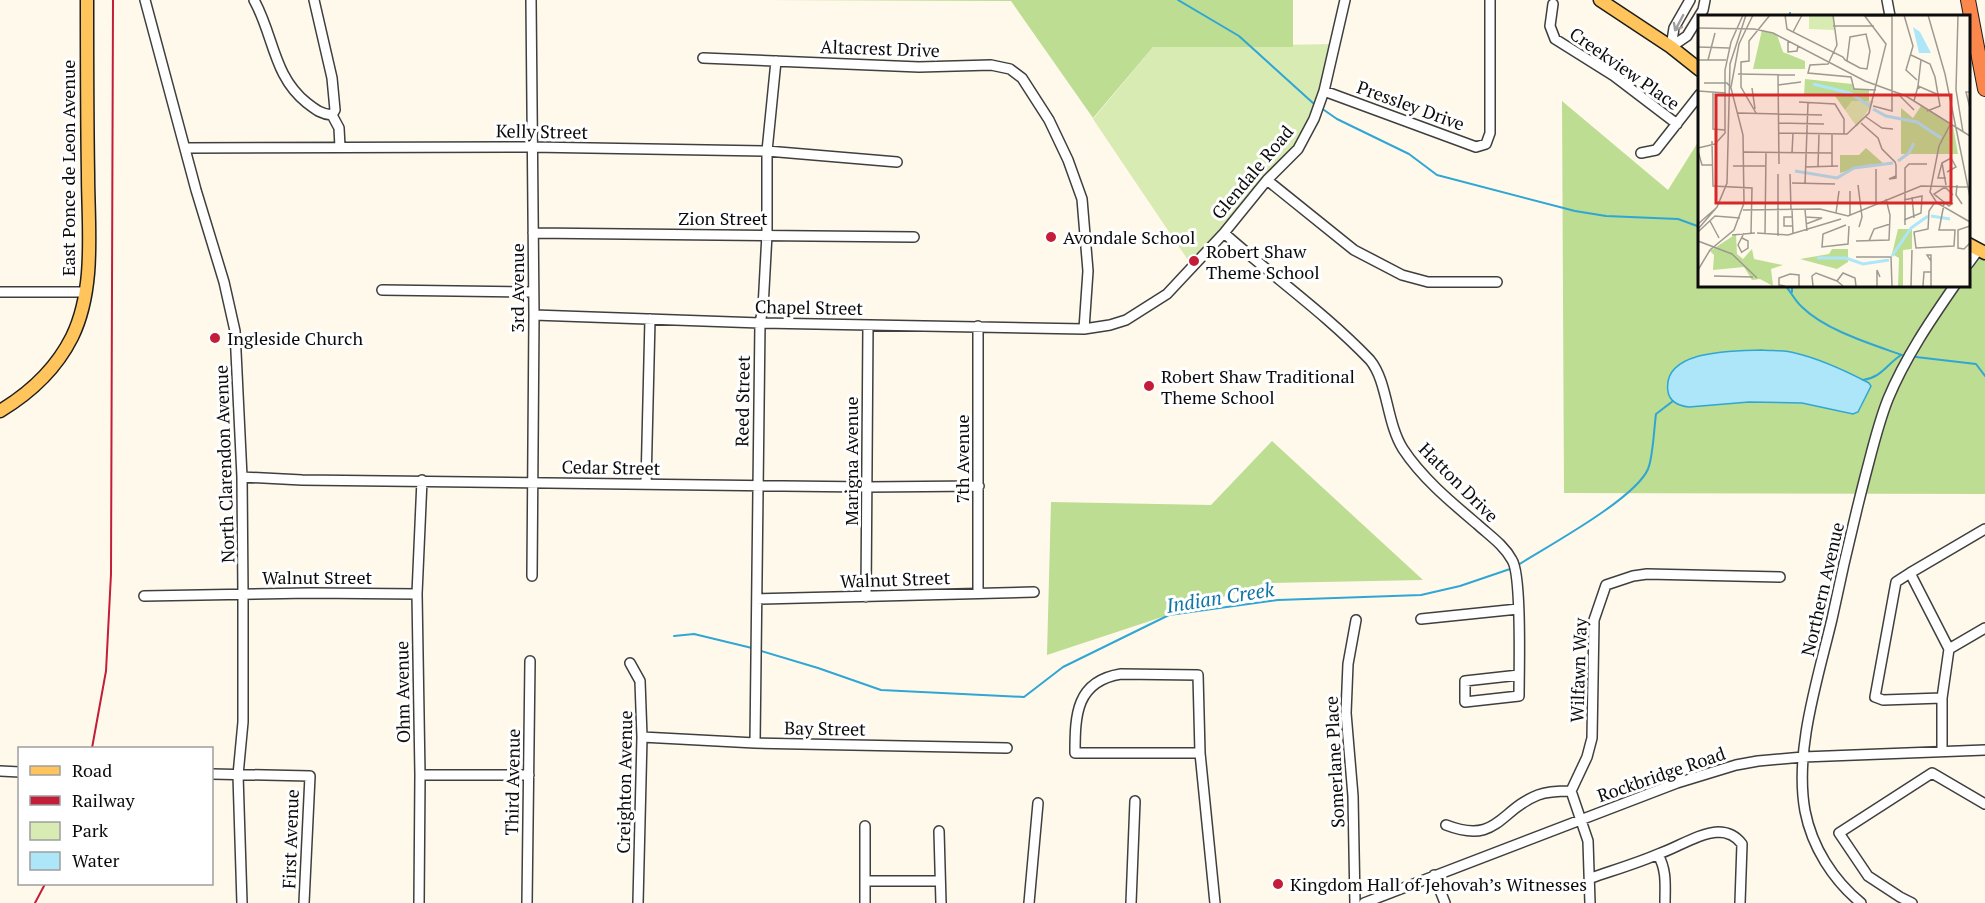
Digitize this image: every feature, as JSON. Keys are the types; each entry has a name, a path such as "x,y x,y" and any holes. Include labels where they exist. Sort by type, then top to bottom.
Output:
{"highway":[{"path":"1968,0 1985,89"}],"main road":[{"name":"East Ponce de Leon Avenue","path":"0,411 32,389 60,356 72,335 85,292 88,235 87,0"},
{"path":"1600,0 1671,47 1698,68"}],"street":[{"name":"North Clarendon Avenue","path":"145,0 196,190 227,292 235,332 242,477 243,722 238,775 242,903"},
{"path":"254,0 267,28 280,70 290,86 299,97 320,114 332,116"},
{"path":"314,0 332,78 335,110 332,116"},
{"name":"3rd Avenue","path":"531,0 534,315 534,482 531,576"},
{"name":"Glendale Road","path":"1084,328 1110,325 1126,320 1167,294 1224,233 1267,180 1298,149 1314,119 1324,92 1346,0"},
{"name":"Pressley Drive","path":"1324,92 1476,147 1486,144 1490,134 1490,0"},
{"path":"1671,47 1674,28 1689,3 1701,13 1705,0"},
{"path":"1887,0 1890,15"},
{"name":"Creekview Place","path":"1553,4 1550,26 1555,39 1614,76 1677,124"},
{"path":"1671,47 1687,36 1698,18"},
{"name":"Altacrest Drive","path":"703,58 919,67 991,65 1010,69 1022,78 1049,120 1068,160 1082,199 1088,271 1084,328"},
{"name":"Reed Street","path":"755,744 760,323 763,308 767,234 767,151 776,61"},
{"path":"1641,153 1656,150 1698,97"},
{"path":"332,116 339,128 340,147"},
{"name":"Kelly Street","path":"186,148 532,147 767,151 897,162"},
{"path":"1267,180 1354,250 1402,275 1428,282 1497,282"},
{"name":"Zion Street","path":"533,233 914,237"},
{"name":"Hatton Drive","path":"1224,233 1269,273 1325,316 1377,368 1389,417 1395,435 1404,450 1447,498 1499,543 1514,561 1518,582 1518,609 1519,675 1519,696 1465,702 1465,681 1519,675"},
{"name":"Northern Avenue","path":"1861,903 1847,899 1814,841 1805,811 1804,746 1850,537 1880,423 1889,397 1909,356 1953,286"},
{"path":"382,290 533,292"},
{"path":"0,292 85,292"},
{"name":"Chapel Street","path":"534,315 760,323 1084,328"},
{"path":"646,484 650,319"},
{"name":"Marigna Avenue","path":"866,597 868,325"},
{"name":"7th Avenue","path":"978,326 978,593"},
{"name":"Cedar Street","path":"242,477 309,480 867,487 979,486"},
{"name":"Ohm Avenue","path":"419,903 420,775 417,594 422,480"},
{"path":"1942,698 1883,700 1875,697 1896,582 1985,529"},
{"path":"1911,573 1949,649 1942,698 1942,752"},
{"name":"Wilfawn Way","path":"1571,791 1587,758 1592,738 1594,620 1606,585 1647,574 1780,577"},
{"name":"Walnut Street","path":"757,599 1034,592"},
{"name":"Walnut Street","path":"144,596 417,594"},
{"path":"1421,619 1518,609"},
{"name":"Somerlane Place","path":"1355,903 1353,796 1346,713 1348,664 1356,620"},
{"path":"1949,649 1985,628"},
{"name":"Third Avenue","path":"527,903 530,661"},
{"name":"Creighton Avenue","path":"630,663 640,681 642,737 638,903"},
{"path":"1200,753 1075,753 1077,711 1081,701 1094,685 1112,676 1198,675 1203,796 1213,867 1215,903"},
{"name":"Bay Street","path":"642,737 755,744 1007,748"},
{"name":"Rockbridge Road","path":"1364,903 1716,770 1758,761 1803,757 1985,750"},
{"path":"0,771 18,772"},
{"path":"1912,903 1868,876 1839,833 1932,773 1985,804"},
{"path":"213,774 238,775"},
{"name":"First Avenue","path":"238,775 310,776 304,903"},
{"path":"420,775 529,775"},
{"path":"1446,825 1466,832 1482,830 1502,821 1521,804 1536,796 1571,791 1588,841 1590,903"},
{"path":"1131,903 1135,801"},
{"path":"1029,903 1038,803"},
{"path":"865,826 865,903"},
{"path":"939,831 941,903"},
{"path":"1590,878 1658,855 1707,834 1718,832 1737,838 1742,844 1740,903"},
{"path":"1658,855 1663,863 1665,903"},
{"path":"1434,875 1444,903"},
{"path":"865,881 940,881"}],"green space":[{"path":"750,0 1293,0 1293,47 1153,47 1093,118 1011,1"},
{"path":"1337,44 1320,108 1293,154 1192,266 1093,119 1153,47"},
{"path":"1562,101 1668,190 1698,142 1698,286 1970,286 1970,238 1985,246 1985,494 1564,493"},
{"path":"1272,441 1423,580 1265,583 1047,655 1051,502 1211,505"}],"water":[{"path":"1762,350 1791,352 1814,359 1851,374 1871,386 1858,412 1853,414 1802,403 1749,402 1689,407 1676,403 1669,395 1669,378 1676,367 1688,360 1719,352"}],"waterway":[{"path":"1178,0 1239,36 1313,103"},
{"path":"1324,110 1337,119 1409,154 1437,175 1575,211 1606,216 1678,219 1698,226"},
{"path":"1786,286 1800,305 1823,323 1849,336 1902,355"},
{"path":"1792,286 1792,292"},
{"name":"Indian Creek","path":"1863,380 1879,373 1901,355"},
{"name":"Indian Creek","path":"1916,357 1976,364 1985,376"},
{"name":"Indian Creek","path":"1518,565 1609,508 1640,481 1650,464 1656,414 1673,401"},
{"name":"Indian Creek","path":"758,650 881,690 1024,697 1063,667 1169,615 1278,600 1421,595 1460,586 1513,568"},
{"name":"Indian Creek","path":"674,636 694,634 752,648"}],"railway":[{"path":"92,747 106,671 111,574 113,0"},
{"path":"35,903 44,885"}],"place":[{"name":"Avondale School","path":"1051,237"},
{"name":"Robert Shaw Theme School","path":"1194,261"},
{"name":"Ingleside Church","path":"215,338"},
{"name":"Robert Shaw Traditional Theme School","path":"1149,386"},
{"name":"Kingdom Hall of Jehovah’s Witnesses","path":"1278,884"}]}
